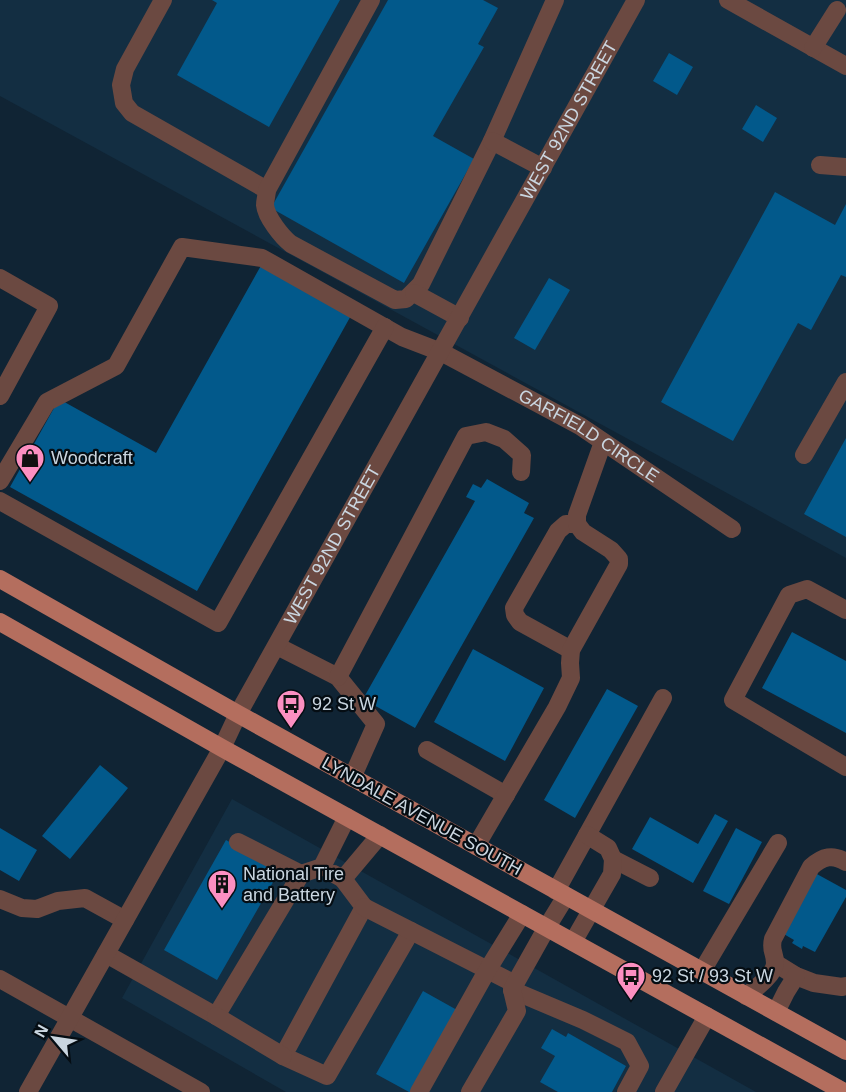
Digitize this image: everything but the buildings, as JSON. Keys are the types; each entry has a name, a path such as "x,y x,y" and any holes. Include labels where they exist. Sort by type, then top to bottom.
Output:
{"main road":[{"name":"LYNDALE AVENUE SOUTH","path":"0,579 238,714 846,1051"},
{"name":"LYNDALE AVENUE SOUTH","path":"0,622 222,748 844,1092"}],"street":[{"path":"163,0 125,69 121,85 124,103 132,113 267,190"},
{"path":"371,0 267,190 265,205 273,224 291,244 395,300 406,299 421,284 492,141 555,0"},
{"name":"WEST 92ND STREET","path":"28,1092 222,748 238,714 636,0"},
{"path":"728,0 846,66"},
{"path":"813,48 835,8"},
{"path":"492,141 543,168"},
{"path":"820,165 846,167"},
{"name":"GARFIELD CIRCLE","path":"0,481 47,402 116,366 182,247 262,258 402,337 441,352 580,426 732,529"},
{"path":"0,278 49,306 0,396"},
{"path":"414,293 460,318"},
{"path":"0,501 218,623 386,327"},
{"path":"804,454 846,382"},
{"path":"338,677 466,436 486,432 504,439 522,455 521,472"},
{"path":"476,846 557,707 571,678 571,650 619,564 619,560 611,550 583,532 577,524 577,515 603,442"},
{"path":"571,650 520,622 515,615 514,608 558,531 566,525 577,524"},
{"path":"846,610 807,589 789,595 733,700 846,766"},
{"path":"277,646 338,677 376,724 352,777"},
{"path":"471,1092 517,1011 514,987 547,927 588,835 663,698"},
{"path":"427,750 506,795"},
{"path":"216,1016 301,874 322,867 347,817"},
{"path":"343,879 380,835"},
{"path":"573,942 612,874 613,859 608,848 588,835"},
{"path":"238,842 301,874"},
{"path":"702,971 778,843"},
{"path":"746,996 770,974 775,963 771,947 773,939 811,867 818,860 827,856 846,862"},
{"path":"613,859 650,878"},
{"path":"322,867 343,879 364,907 488,969 514,987 627,1042 640,1066 626,1092"},
{"path":"0,899 22,908 37,909 58,901 85,898 125,920"},
{"path":"283,1056 364,907"},
{"path":"419,1092 488,969 522,914"},
{"path":"106,954 216,1016 328,1084 411,931"},
{"path":"775,963 796,976 814,983 846,986"},
{"path":"776,1012 796,976"},
{"path":"0,979 201,1092"},
{"path":"672,1089 707,1016"}],"shaded area":[{"path":"0,0 846,0 846,558 0,96"},
{"path":"232,799 756,1092 286,1092 122,998"}],"place":[{"name":"Woodcraft","path":"30,484"},
{"name":"92 St W","path":"291,730"},
{"name":"National Tire and Battery","path":"222,910"},
{"name":"92 St / 93 St W","path":"631,1002"}]}
